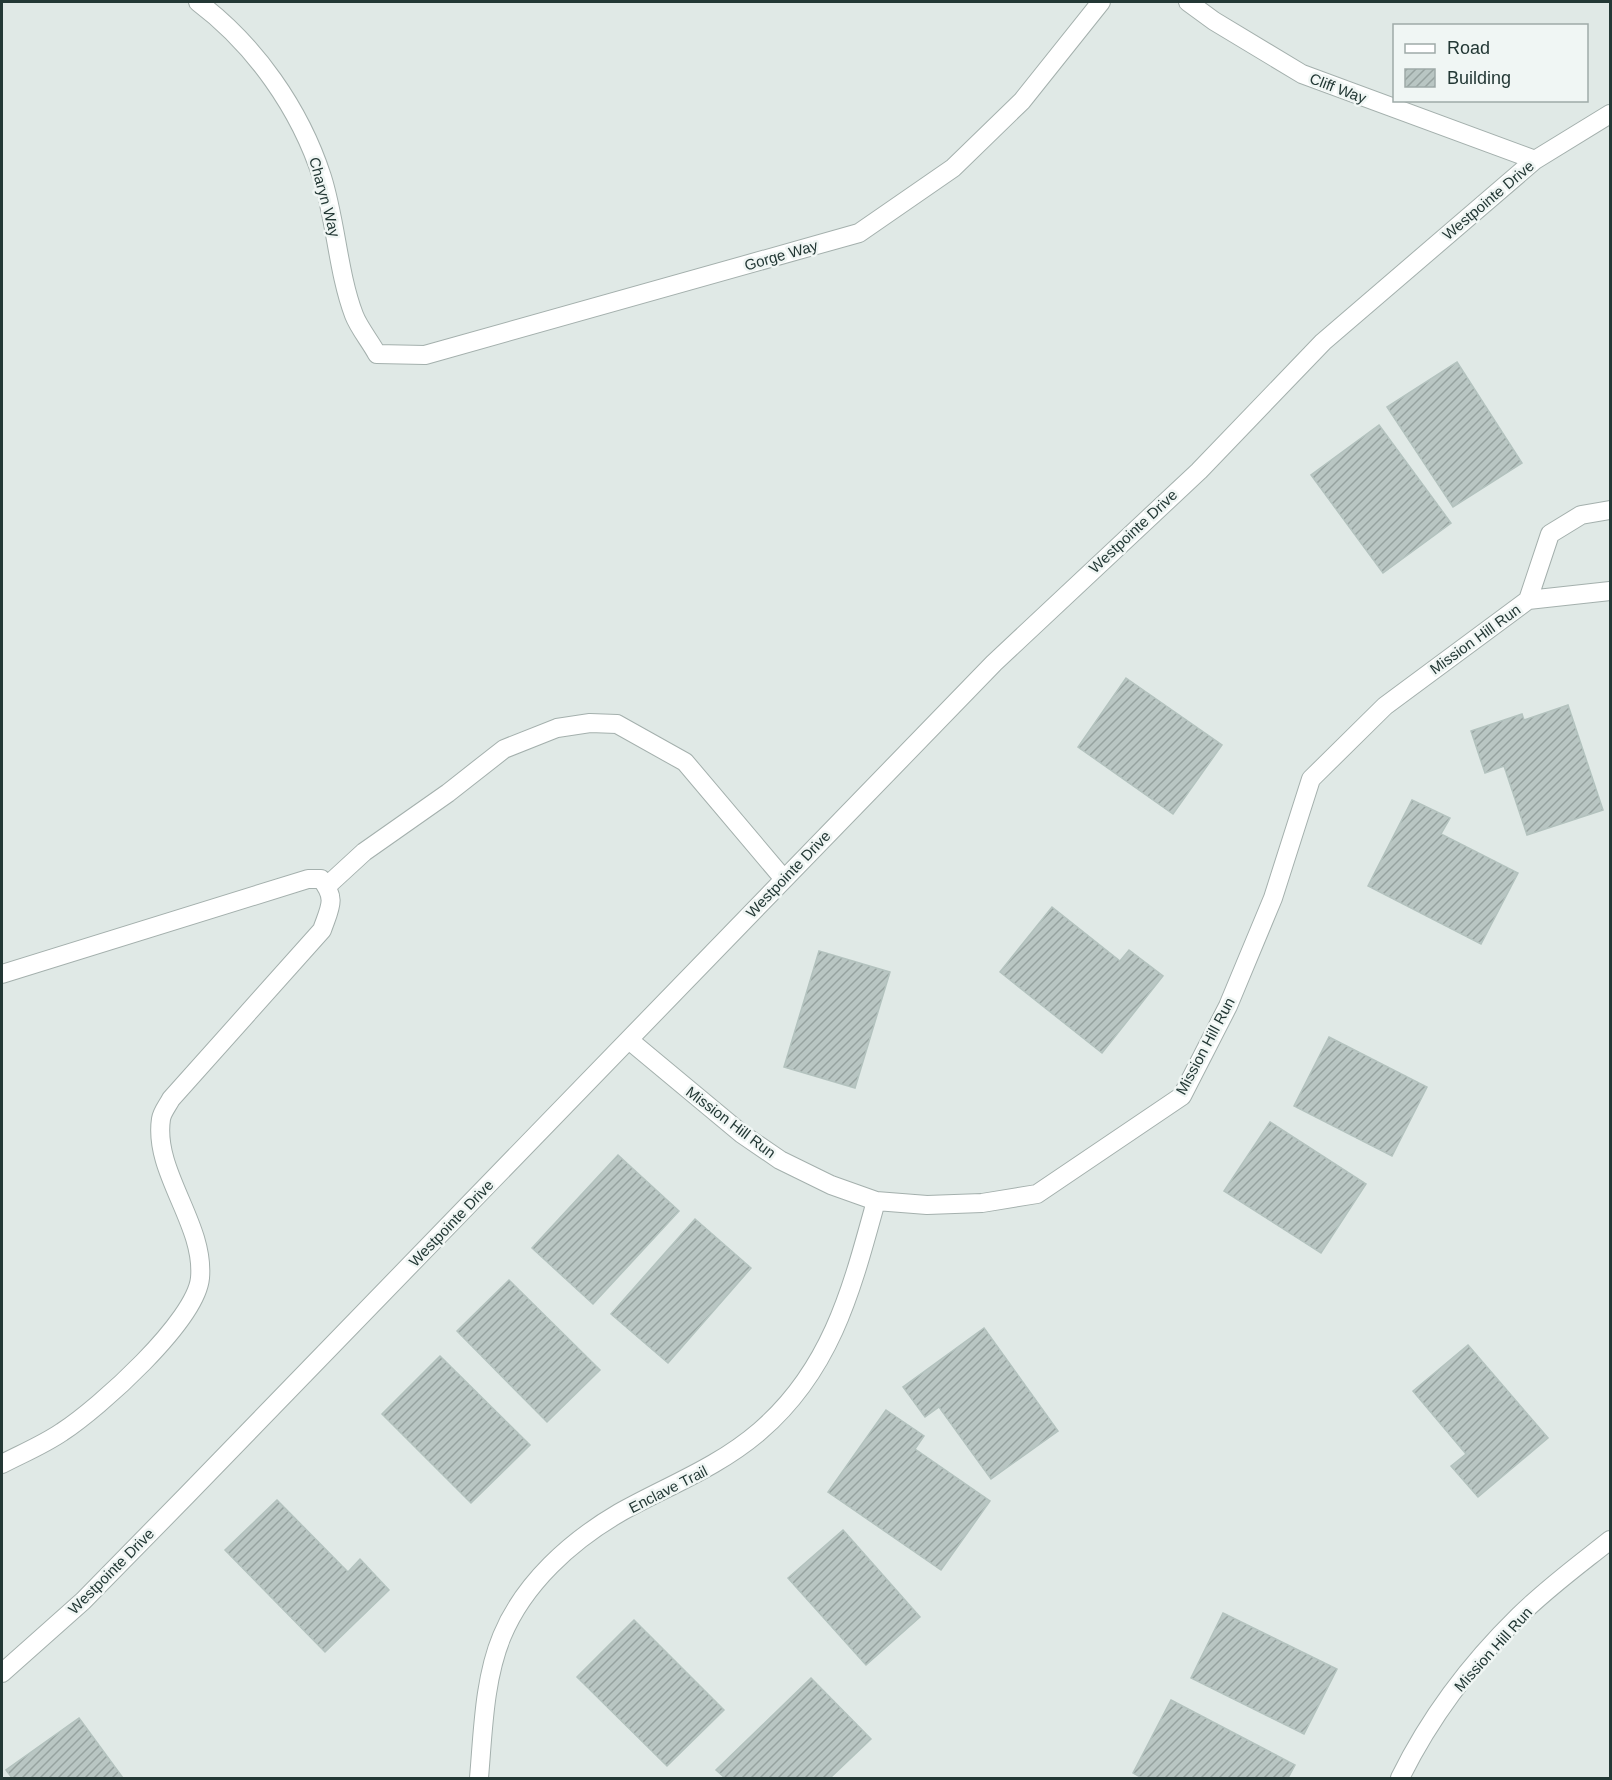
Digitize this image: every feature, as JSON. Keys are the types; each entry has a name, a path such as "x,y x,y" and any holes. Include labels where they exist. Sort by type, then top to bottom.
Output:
{"street":[{"name":"Charyn Way","path":"198,2 215,15 253,55 284,95 301,123 322,178 354,315 377,354"},
{"name":"Gorge Way","path":"377,354 425,355 859,233 953,168 1022,101 1101,2"},
{"name":"Cliff Way","path":"1188,2 1214,21 1302,74 1535,160"},
{"name":"Westpointe Drive","path":"2,1673 83,1601 994,663 1199,471 1323,342 1535,160 1611,114"},
{"path":"1528,600 1550,534 1581,515 1611,510"},
{"name":"Mission Hill Run","path":"629,1040 719,1118 780,1160 831,1185 876,1201 927,1205 982,1203 1037,1194 1182,1096 1228,1006 1269,909 1311,779 1385,706 1528,600 1611,591"},
{"path":"327,886 364,852 448,793 504,748 557,728 590,723 616,724 685,762 783,878"},
{"path":"2,974 308,879 321,879 331,892 332,903 322,930 171,1099 161,1117 166,1160 198,1252 200,1279 189,1308 138,1368 94,1408 62,1433 2,1464"},
{"name":"Enclave Trail","path":"479,1779 490,1680 502,1636 523,1599 550,1566 584,1535 621,1512 719,1463 761,1431 795,1395 822,1357 842,1317 876,1201"},
{"name":"Mission Hill Run","path":"1400,1779 1438,1713 1470,1671 1519,1616 1611,1539"}],"building":[{"path":"1457,362 1522,463 1453,507 1387,407"},
{"path":"1379,425 1451,523 1383,573 1311,475"},
{"path":"1126,678 1222,745 1173,814 1078,747"},
{"path":"1568,705 1603,810 1527,835 1504,766 1485,773 1471,731 1522,714 1524,720"},
{"path":"1412,800 1450,818 1441,834 1518,873 1481,944 1368,886"},
{"path":"1052,907 1120,961 1129,950 1163,976 1102,1053 1000,972"},
{"path":"819,951 890,972 855,1088 784,1067"},
{"path":"1329,1037 1427,1087 1392,1156 1294,1106"},
{"path":"1270,1122 1366,1184 1321,1253 1224,1191"},
{"path":"618,1155 679,1211 593,1304 532,1248"},
{"path":"695,1219 751,1268 668,1363 611,1314"},
{"path":"509,1280 600,1370 547,1422 457,1331"},
{"path":"984,1328 1058,1431 991,1479 939,1407 925,1417 903,1387"},
{"path":"1468,1345 1548,1438 1478,1497 1451,1466 1466,1454 1413,1391"},
{"path":"440,1356 530,1445 471,1503 382,1414"},
{"path":"886,1410 924,1436 915,1449 990,1501 941,1570 828,1492"},
{"path":"277,1500 348,1572 360,1559 389,1590 325,1652 225,1550"},
{"path":"843,1530 920,1617 866,1665 788,1578"},
{"path":"1223,1613 1337,1669 1304,1734 1191,1678"},
{"path":"634,1620 724,1710 667,1766 577,1677"},
{"path":"811,1678 871,1739 830,1778 725,1778 716,1770"},
{"path":"1171,1700 1295,1765 1288,1778 1142,1778 1133,1773"},
{"path":"79,1718 123,1778 12,1778 6,1770"}]}
